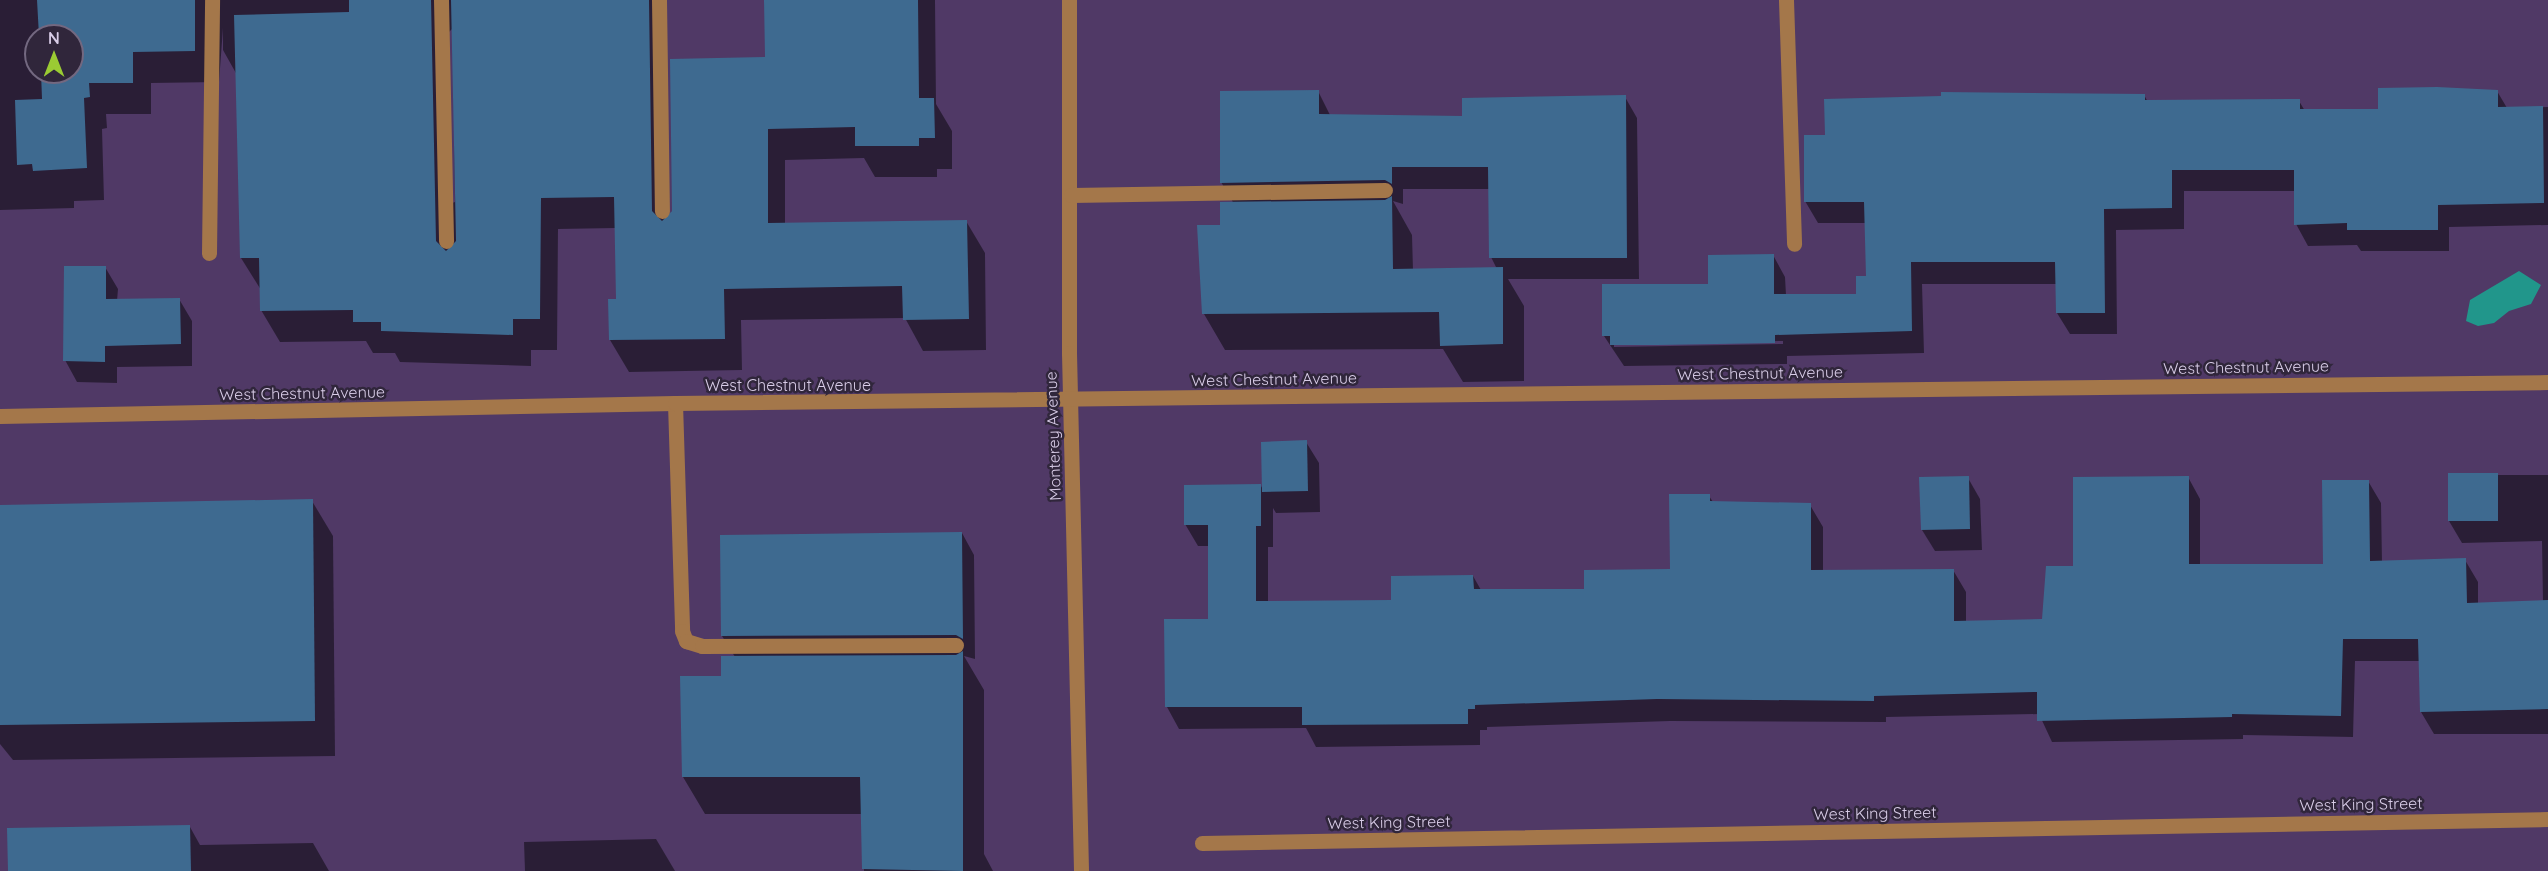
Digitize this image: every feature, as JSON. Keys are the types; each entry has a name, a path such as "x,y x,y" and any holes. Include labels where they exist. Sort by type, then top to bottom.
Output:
{"street":[{"path":"209,253 212,0"},
{"path":"441,0 446,241"},
{"path":"659,0 662,211"},
{"name":"Monterey Avenue","path":"1069,0 1071,195 1069,399 1081,871"},
{"path":"1786,0 1794,244"},
{"path":"1071,195 1385,190"},
{"name":"West Chestnut Avenue","path":"0,416 675,403 2548,382"},
{"path":"675,403 682,631 686,641 702,646 956,645"},
{"name":"West King Street","path":"1202,843 2548,819"}],"shaded area":[{"path":"2519,271 2541,285 2531,304 2509,311 2494,323 2478,326 2466,321 2470,300"}],"building":[{"path":"37,0 195,0 195,51 133,52 133,83 89,83 90,97 84,98 87,168 33,171 32,164 17,165 15,100 42,99 41,84 84,84 84,24 38,24"},
{"path":"349,0 431,0 436,241 446,251 456,241 451,0 649,0 652,211 662,221 672,211 670,59 765,57 764,0 918,0 919,98 934,98 935,138 919,138 919,146 855,146 855,127 768,129 768,223 967,220 969,319 903,320 902,286 724,289 725,339 609,340 608,299 616,299 614,197 541,198 540,319 513,319 513,335 381,331 381,322 353,322 353,310 260,311 259,258 240,258 234,15 349,12"},
{"path":"2437,87 2498,90 2498,107 2543,106 2544,203 2438,205 2438,230 2347,230 2347,223 2294,225 2294,170 2172,170 2172,208 2104,209 2105,313 2056,313 2055,262 1911,262 1912,331 1775,335 1775,343 1657,345 1610,345 1610,336 1602,336 1602,284 1708,284 1708,255 1774,254 1774,294 1856,294 1856,276 1866,276 1864,202 1804,202 1804,135 1825,135 1824,99 1941,96 1941,92 2145,94 2145,100 2300,99 2300,109 2378,109 2378,88"},
{"path":"1319,90 1319,114 1462,116 1462,98 1626,95 1627,258 1489,258 1488,167 1392,167 1392,184 1385,180 1220,183 1220,91"},
{"path":"1392,196 1393,269 1503,267 1503,344 1440,346 1439,312 1202,314 1197,225 1220,225 1220,202 1385,200"},
{"path":"64,266 106,266 106,299 180,298 181,344 105,346 105,362 63,361"},
{"path":"1307,440 1308,491 1262,492 1261,442"},
{"path":"2448,473 2498,473 2498,521 2448,521"},
{"path":"1969,476 1970,529 1921,530 1919,477"},
{"path":"2189,476 2189,564 2323,564 2322,480 2369,480 2370,561 2466,558 2467,603 2548,600 2548,709 2420,712 2418,639 2343,639 2341,716 2232,714 2232,717 2037,721 2037,692 1874,696 1874,701 1657,699 1475,705 1475,709 1468,709 1468,724 1302,725 1302,707 1165,707 1164,619 1208,619 1208,525 1184,525 1184,485 1261,484 1261,526 1256,526 1256,601 1391,600 1391,576 1473,575 1474,589 1584,589 1584,570 1670,569 1669,494 1710,494 1710,501 1811,503 1811,570 1954,569 1954,621 2042,619 2046,566 2073,566 2073,477"},
{"path":"313,499 315,721 0,725 0,505"},
{"path":"962,532 963,639 956,635 721,636 720,535"},
{"path":"963,651 963,871 862,869 860,777 682,777 680,676 721,676 721,656 956,655"},
{"path":"190,825 191,871 8,871 7,828"}]}
